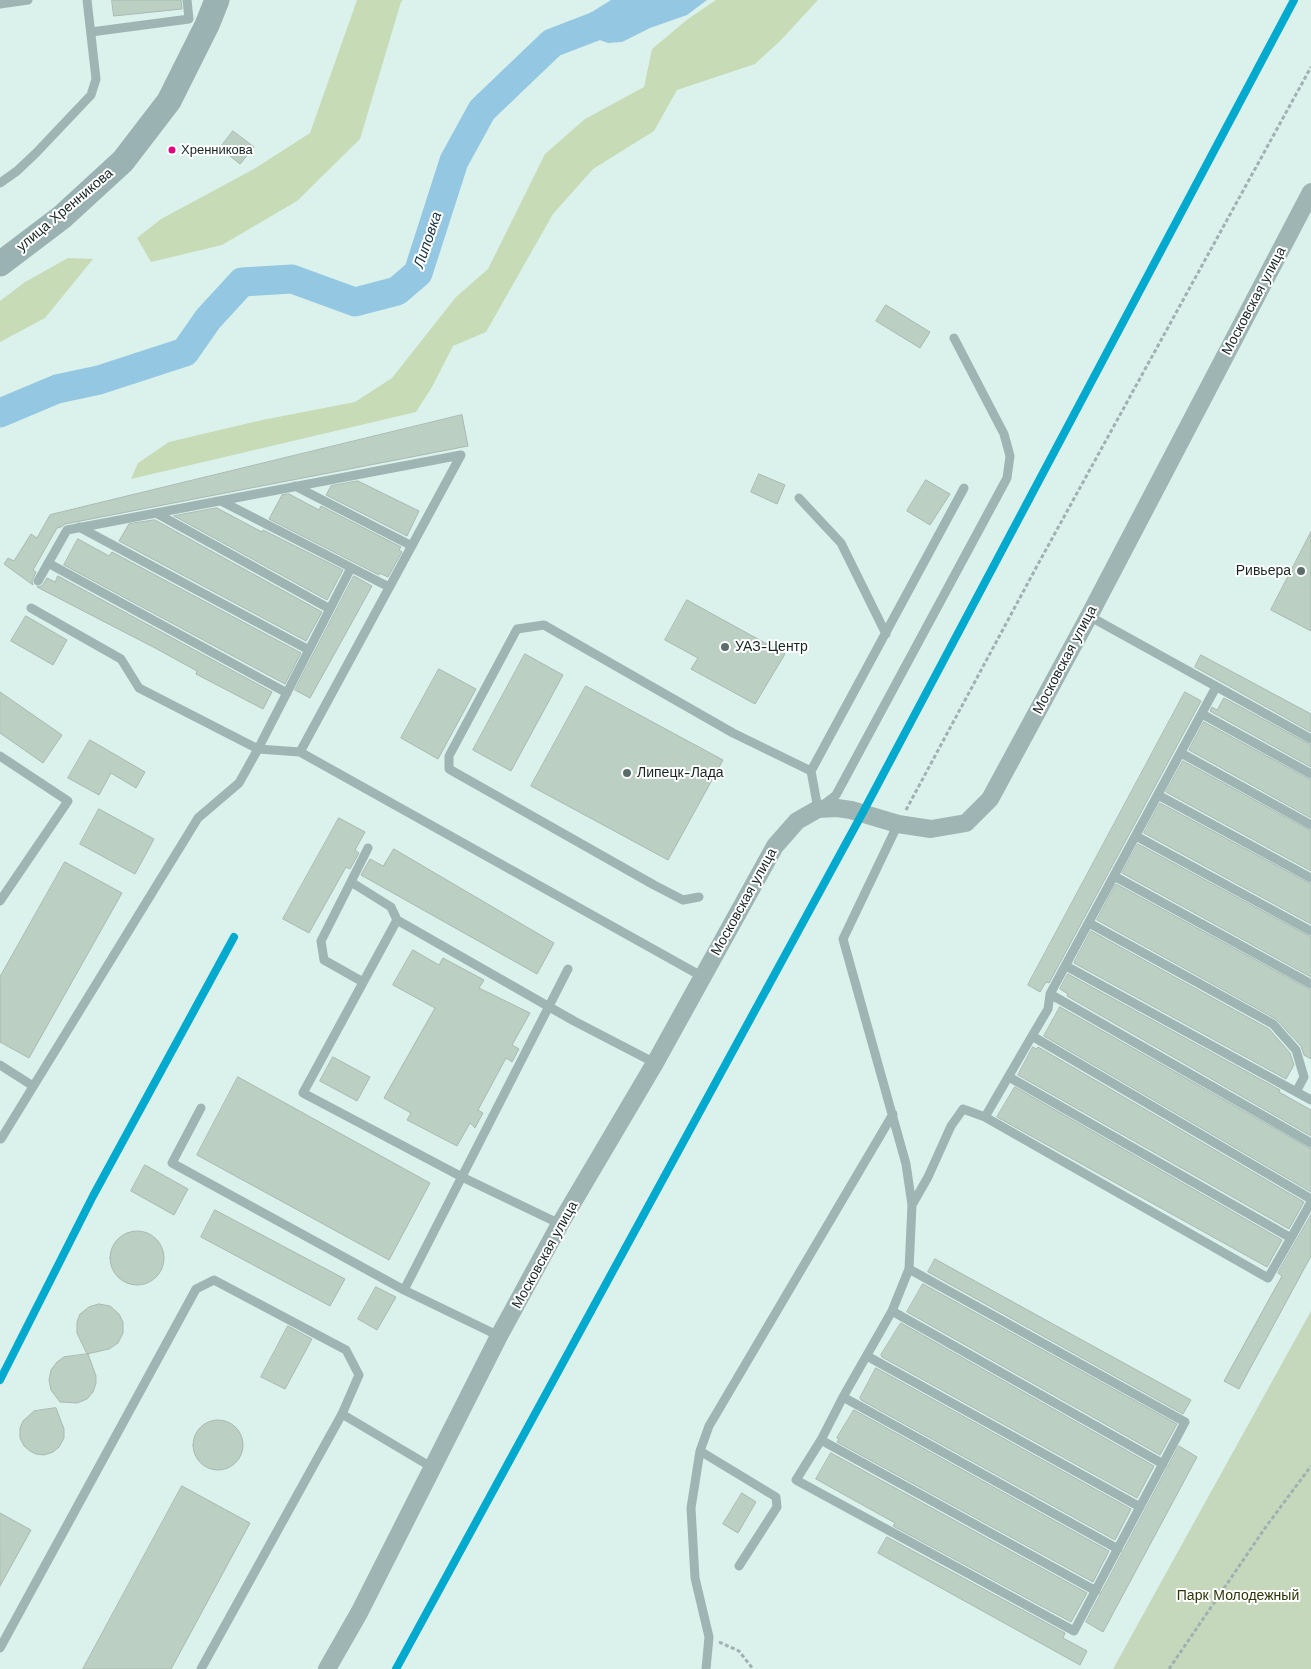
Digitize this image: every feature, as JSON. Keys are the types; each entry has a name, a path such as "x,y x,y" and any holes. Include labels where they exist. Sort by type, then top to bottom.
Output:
{"street":[{"name":"улица Хренникова","path":"0,264 62,217 123,161 170,101 198,22 217,0"},
{"name":"Московская улица","path":"327,1669 359,1613 499,1336 560,1224 655,1063 775,846 797,821 818,809 837,808 851,810 898,824 931,829 966,823 990,799 1089,616 1311,192"}],"lane":[{"path":"0,4 28,0"},
{"path":"0,183 17,172 90,95 96,78 87,0"},
{"path":"91,32 198,22 187,0"},
{"path":"954,338 1004,434 1010,456 1007,478 836,795 818,809 811,771 964,488"},
{"path":"38,581 67,530 460,455 300,752"},
{"path":"295,486 412,546"},
{"path":"799,498 842,543 886,634"},
{"path":"221,501 389,587"},
{"path":"156,513 330,609"},
{"path":"79,528 309,650"},
{"path":"48,563 286,693"},
{"path":"1,1139 198,818 238,783 351,568"},
{"path":"31,608 121,659 139,688 258,748 300,752 703,977"},
{"path":"1089,616 1311,739"},
{"path":"699,897 683,900 449,769 449,756 516,629 544,625 732,733 811,771"},
{"path":"986,1117 1048,1009 1050,994 1216,687"},
{"path":"1202,714 1311,774"},
{"path":"1181,753 1311,826"},
{"path":"0,756 68,801 0,901"},
{"path":"1158,795 1311,878"},
{"path":"898,824 843,938 906,1164 912,1204 910,1269 892,1311 821,1440 796,1480 1074,1631 1185,1422 910,1269"},
{"path":"1136,836 1311,931"},
{"path":"363,982 324,960 321,941 368,848"},
{"path":"1114,876 1311,984"},
{"path":"352,882 391,907 397,920 550,1007 655,1063"},
{"path":"397,920 303,1092 462,1177 560,1224"},
{"path":"1089,923 1273,1024 1296,1050 1304,1077 1296,1092"},
{"path":"1066,966 1311,1100"},
{"path":"404,1290 568,969"},
{"path":"1050,994 1311,1143"},
{"path":"912,1204 928,1177 951,1126 963,1109 986,1117 1268,1278 1311,1201 1032,1036"},
{"path":"0,1066 34,1086"},
{"path":"1009,1077 1291,1238"},
{"path":"200,1108 172,1163 404,1290 499,1336"},
{"path":"706,1669 709,1637 695,1578 691,1508 700,1451 709,1426 893,1114"},
{"path":"0,1648 196,1289 214,1280 346,1350 359,1375 342,1414 201,1669"},
{"path":"892,1311 1163,1464"},
{"path":"866,1356 1140,1507"},
{"path":"843,1397 1118,1549"},
{"path":"342,1414 432,1468"},
{"path":"821,1440 1096,1591"},
{"path":"700,1451 776,1497 777,1507 739,1566"}],"path":[{"path":"898,824 1037,566 1311,67"},
{"path":"1169,1669 1265,1528 1311,1466"},
{"path":"709,1637 739,1651 753,1669"}],"green space":[{"path":"357,0 403,0 360,139 297,201 222,245 151,262 137,238 161,219 254,169 310,133"},
{"path":"716,0 818,0 781,40 755,64 677,90 654,131 593,169 553,214 486,332 453,346 432,387 416,412 131,479 138,463 169,442 262,420 355,402 392,378 456,297 488,269 545,154 585,119 644,87 652,49 688,19"},
{"path":"68,258 93,259 45,318 0,342 0,301 25,282"},
{"name":"Парк Молодежный","path":"1311,1311 1311,1669 1113,1669"}],"water":[{"path":"611,0 707,0 687,15 650,28 622,42 608,43 577,32 579,20"}],"building":[{"path":"112,0 181,0 182,9 114,16"},
{"path":"233,131 254,147 240,164 220,148"},
{"path":"886,305 930,332 920,348 876,321"},
{"path":"462,415 468,446 65,524 57,528 33,570 36,572 32,581 33,585 4,564 8,558 14,561 31,534 37,538 50,515"},
{"path":"759,474 785,485 777,504 751,492"},
{"path":"926,480 950,494 930,525 907,511"},
{"path":"358,481 419,511 407,536 326,495 331,486"},
{"path":"289,494 319,510 321,506 401,547 399,550 402,552 388,577 379,573 379,575 269,519 282,495"},
{"path":"217,508 262,532 263,530 343,570 327,600 174,516"},
{"path":"155,520 322,612 306,641 119,541 129,524"},
{"name":"Ривьера","path":"1311,532 1311,631 1271,610"},
{"path":"78,539 109,556 112,552 301,653 285,684 64,565"},
{"path":"58,576 272,692 263,709 196,674 197,671 157,649 37,587 42,586 47,578 55,582"},
{"path":"354,576 372,586 310,698 295,690"},
{"name":"УАЗ-Центр","path":"687,600 785,654 755,704 691,669 698,658 665,640"},
{"path":"26,616 67,640 53,665 11,641"},
{"path":"525,654 563,675 511,771 473,750"},
{"path":"1201,655 1311,714 1311,732 1195,667"},
{"path":"439,669 476,689 438,759 401,738"},
{"name":"Липецк-Лада","path":"586,686 723,760 668,860 531,786"},
{"path":"0,692 62,735 43,763 0,733"},
{"path":"1185,692 1201,701 1049,983 1046,982 1040,992 1028,985"},
{"path":"1224,698 1311,745 1311,767 1210,711 1212,707 1217,710"},
{"path":"1204,722 1311,780 1311,818 1189,750"},
{"path":"90,740 145,772 136,788 111,773 99,795 68,778"},
{"path":"1183,761 1311,831 1311,871 1166,792"},
{"path":"1160,803 1311,884 1311,924 1144,833"},
{"path":"99,809 154,839 135,874 80,844"},
{"path":"339,818 365,832 355,850 359,853 350,869 346,867 309,933 283,919"},
{"path":"1138,844 1311,937 1311,977 1122,873"},
{"path":"394,849 554,943 537,974 361,875 370,859 383,866"},
{"path":"65,862 122,893 29,1058 0,1042 0,977"},
{"path":"1116,884 1311,990 1311,1059 1304,1055 1301,1046 1276,1019 1097,920"},
{"path":"1091,931 1269,1029 1290,1053 1294,1065 1286,1079 1074,963"},
{"path":"413,950 439,965 443,958 484,980 479,988 530,1013 512,1045 519,1049 512,1062 506,1058 478,1110 483,1113 475,1128 470,1123 457,1146 407,1120 411,1113 384,1098 435,1008 393,985"},
{"path":"1068,974 1280,1090 1279,1092 1311,1110 1311,1136 1067,996 1068,994 1060,989"},
{"path":"1060,1007 1311,1149 1311,1192 1044,1036"},
{"path":"1033,1047 1036,1049 1038,1047 1304,1202 1289,1229 1018,1075"},
{"path":"333,1057 370,1077 357,1101 320,1081"},
{"path":"238,1077 430,1183 389,1260 197,1155"},
{"path":"1015,1087 1282,1240 1267,1267 997,1117"},
{"path":"145,1165 188,1189 174,1215 131,1191"},
{"path":"215,1210 345,1279 330,1306 201,1237"},
{"path":"1311,1215 1311,1256 1239,1389 1224,1381 1282,1276 1278,1273"},
{"path":"132,1231 142,1231 152,1235 160,1243 164,1258 160,1273 152,1281 142,1285 132,1285 122,1281 114,1273 110,1263 110,1253 114,1243 122,1235"},
{"path":"935,1259 1191,1400 1183,1414 928,1272"},
{"path":"923,1284 1177,1424 1160,1455 907,1312"},
{"path":"376,1287 396,1297 377,1330 358,1319"},
{"path":"99,1304 110,1306 119,1314 123,1322 123,1333 118,1343 109,1349 87,1354 77,1333 77,1322 80,1314 89,1307"},
{"path":"901,1323 1154,1466 1137,1498 882,1357 881,1355"},
{"path":"288,1326 312,1339 285,1389 261,1377"},
{"path":"88,1354 96,1376 93,1392 87,1399 77,1403 60,1402 51,1390 49,1380 51,1370 64,1357"},
{"path":"876,1368 1131,1509 1115,1540 861,1400 860,1398"},
{"path":"56,1408 64,1429 64,1438 59,1447 53,1452 44,1455 30,1451 24,1446 20,1438 20,1428 23,1421 34,1411"},
{"path":"854,1410 1109,1551 1093,1582 837,1442 839,1439 837,1438"},
{"path":"213,1420 223,1420 236,1427 243,1440 243,1450 236,1463 223,1470 213,1470 204,1466 197,1459 193,1450 193,1440 197,1431 204,1424"},
{"path":"1179,1446 1197,1457 1103,1632 1086,1622"},
{"path":"831,1453 1087,1593 1071,1622 893,1526 895,1523 816,1479"},
{"path":"182,1486 250,1523 171,1669 83,1669"},
{"path":"742,1493 756,1502 738,1533 723,1524"},
{"path":"0,1513 31,1530 0,1586"},
{"path":"887,1537 1065,1633 1063,1638 1087,1651 1080,1665 878,1553"}],"waterway":[{"name":"Липовка","path":"0,413 57,389 99,380 185,352 208,319 242,282 292,279 355,302 397,291 418,273 454,161 482,110 552,43 664,0"}],"transit line":[{"path":"396,1669 862,814 1294,0"},
{"path":"0,1380 93,1196 234,937"}],"place":[{"name":"Хренникова","path":"172,150"},
{"name":"Ривьера","path":"1301,571"},
{"name":"УАЗ-Центр","path":"725,647"},
{"name":"Липецк-Лада","path":"627,773"}]}
